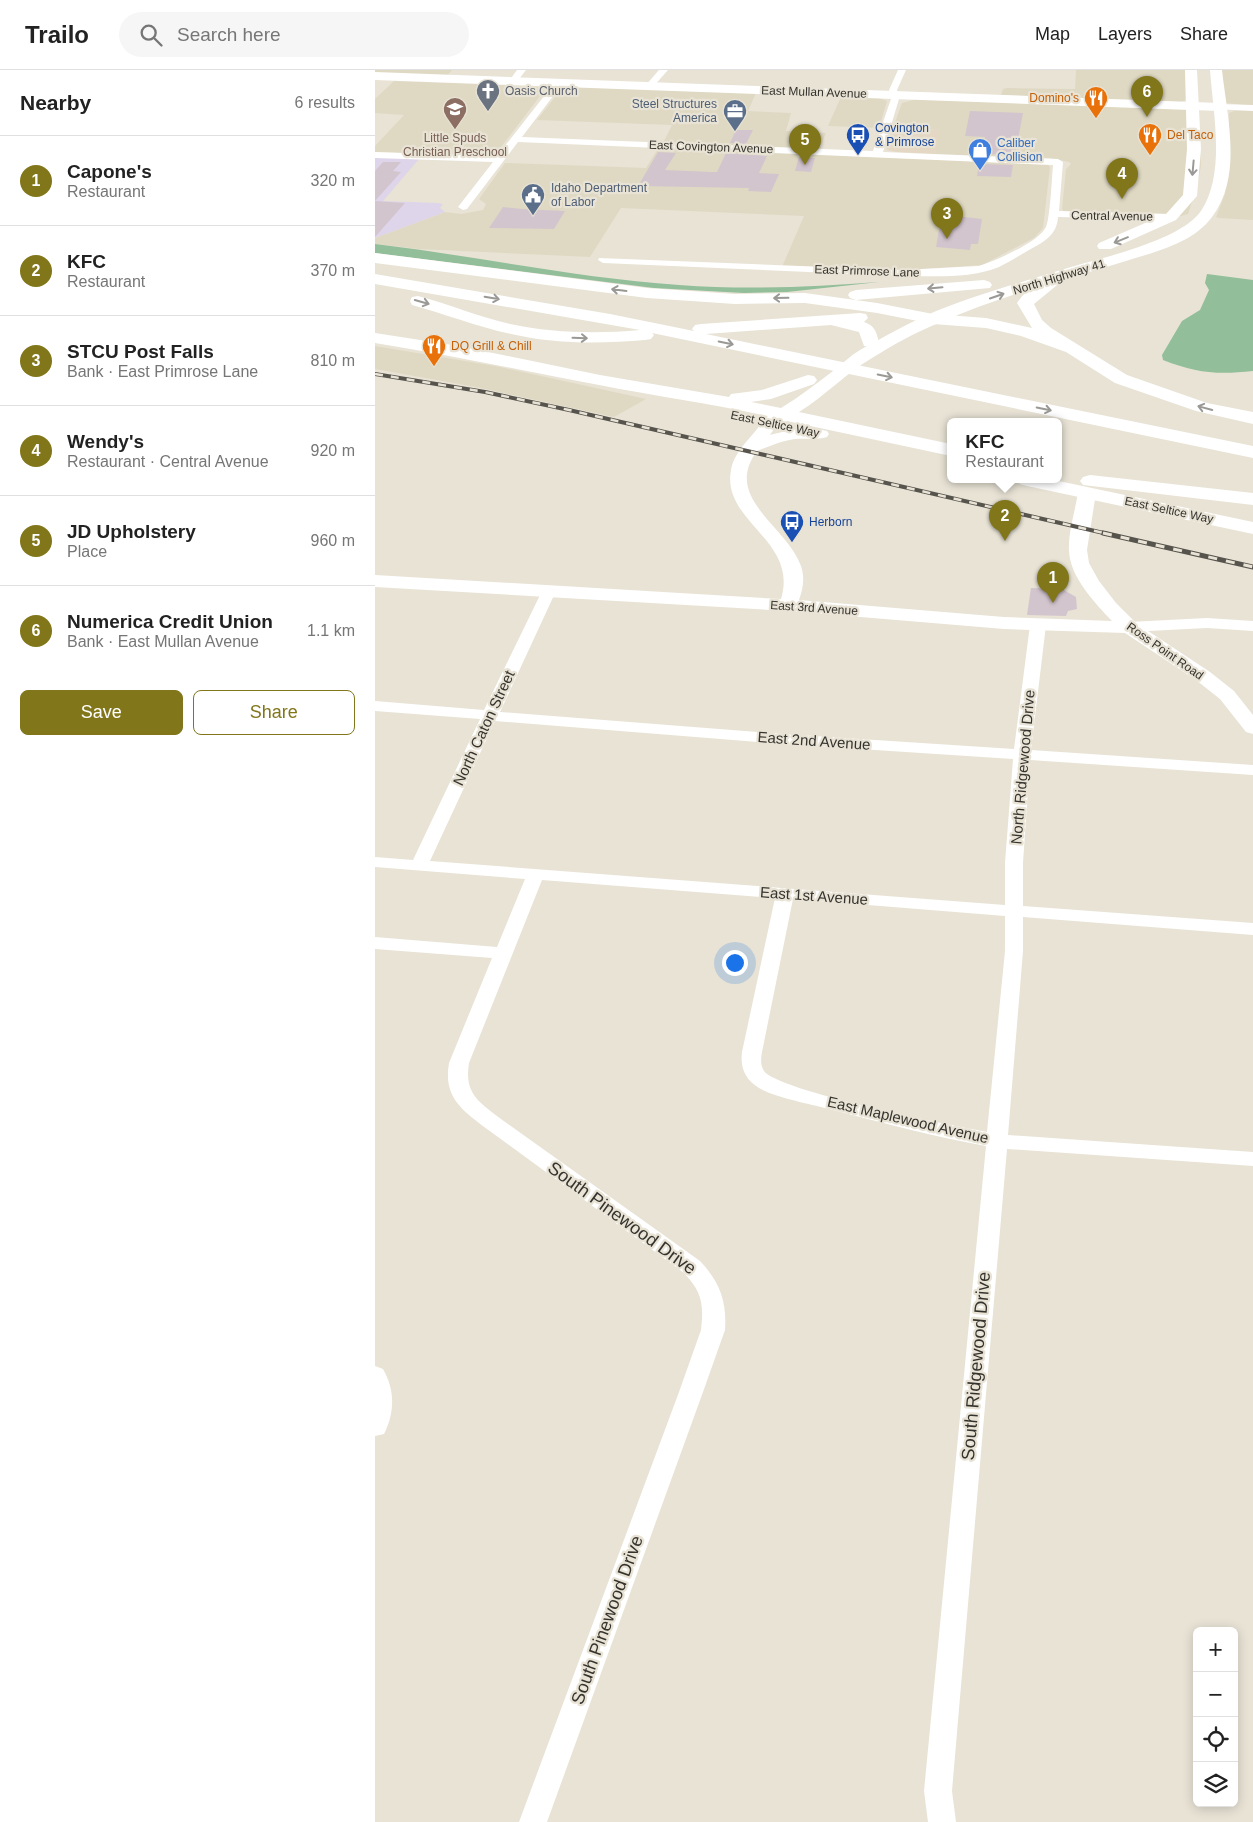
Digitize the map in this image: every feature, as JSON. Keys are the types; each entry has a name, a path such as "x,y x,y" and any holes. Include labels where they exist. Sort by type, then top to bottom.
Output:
{"main road":[{"path":"1191,70 1194,149 1190,196 1203,201 1205,207 1195,217 1201,220"},
{"name":"North Highway 41","path":"771,417 870,342 925,317 1155,246 1181,235 1201,220 1217,195 1222,173 1216,70"},
{"name":"East Mullan Avenue","path":"375,76 1219,107"},
{"name":"North Highway 41","path":"808,389 925,317 936,304 984,285 1123,240 1171,217 1190,196"},
{"path":"1127,217 1143,226 1142,231"},
{"path":"375,258 656,294 735,299 805,298 984,285"},
{"path":"375,266 456,277 660,314 1196,433 1253,452"},
{"path":"1056,278 1036,292 1025,303 1035,322 1045,332 1121,379 1202,407 1253,418"},
{"path":"375,279 610,319 1196,433 1253,437"},
{"path":"375,290 510,329 571,337 615,338 739,325 813,320 925,317"},
{"path":"805,298 925,317 986,323 1027,332 1073,349"},
{"path":"813,320 854,324 867,329 870,342"},
{"name":"East Seltice Way","path":"375,338 459,351 600,380 707,398 771,417"},
{"name":"East Seltice Way","path":"600,380 695,406 771,417 827,429 947,449"},
{"path":"707,398 756,396 808,389 805,407 809,415 827,429"},
{"name":"East Seltice Way","path":"827,429 887,448 947,462"},
{"path":"887,448 947,457"},
{"name":"East Seltice Way","path":"1062,475 1089,487 1253,528"},
{"path":"1062,481 1089,487 1253,500"},
{"name":"East Seltice Way","path":"1054,483 1089,487 1253,516"}],"street":[{"path":"513,81 522,70"},
{"path":"649,86 664,70"},
{"path":"877,154 893,110 895,98 893,90 902,70"},
{"path":"463,207 559,83"},
{"name":"East Mullan Avenue","path":"1219,107 1253,108"},
{"name":"East Covington Avenue","path":"515,139 1058,162"},
{"path":"375,155 499,160"},
{"name":"East Primrose Lane","path":"603,260 902,273 971,271 994,265 1042,239 1050,231 1054,214 1058,162"},
{"name":"Central Avenue","path":"1054,214 1171,217"},
{"path":"771,417 763,435 749,449 739,469 738,484 747,505 786,552 794,583 789,606"},
{"path":"749,449 781,436 827,429"},
{"name":"Ross Point Road","path":"1089,487 1078,550 1080,563 1090,582 1109,608 1129,627 1203,676 1227,695 1253,728"},
{"name":"East 3rd Avenue","path":"375,581 789,606 1038,625 1129,627 1207,623 1253,626"},
{"name":"North Caton Street","path":"419,866 549,591"},
{"name":"North Ridgewood Drive","path":"1014,910 1014,863 1022,754 1038,625"},
{"name":"East 2nd Avenue","path":"375,706 783,739 1253,770"},
{"name":"East 1st Avenue","path":"375,862 1253,930"},
{"name":"South Pinewood Drive","path":"533,1822 713,1330 715,1312 713,1296 701,1276 692,1267 494,1124 466,1101 457,1086 456,1077 459,1063 536,874"},
{"name":"East Maplewood Avenue","path":"785,894 751,1062 755,1073 767,1084 804,1096 931,1128 996,1141 1253,1159"},
{"name":"South Ridgewood Drive","path":"942,1822 938,1790 1013,951 1014,910"},
{"path":"375,943 503,953"},
{"path":"375,1375 382,1392 380,1415 375,1427"}],"shaded area":[{"path":"375,70 452,70 447,76 375,73"},
{"path":"1076,70 1197,70 1197,97 1180,102 1001,95 1003,89 1007,88 1075,89"},
{"path":"1221,70 1253,70 1253,106 1226,103"},
{"path":"394,81 531,86 539,87 544,91 498,151 491,154 472,156 375,152 375,146 404,115 375,113 375,99"},
{"path":"574,87 756,93 748,111 791,113 786,131 826,133 819,149 663,143 672,125 537,120 559,92"},
{"path":"841,97 879,98 887,101 879,128 828,126"},
{"path":"917,99 1187,110 1200,143 1201,166 1197,187 1188,214 1181,216 1064,212 1062,209 1066,169 1071,164 1069,162 1050,158 935,154 940,130 893,128 902,103"},
{"path":"1253,110 1253,220 1219,218 1216,217 1225,194 1229,170 1229,113"},
{"path":"893,128 941,130 935,154 888,150 886,148"},
{"path":"659,147 1048,165 1050,167 1043,228 1034,238 982,265 911,270 782,267 804,216 621,208 590,257 419,249 375,244 375,238 445,212 461,214 483,210 486,204 479,199 505,163 646,168"},
{"path":"375,157 419,159 383,201 443,204 440,208 445,212 375,238"},
{"path":"375,346 495,366 646,399 614,417 476,387 375,369"}],"green space":[{"path":"375,244 565,272 679,285 779,287 879,282 787,292 744,293 654,288 375,253"},
{"path":"1207,274 1253,280 1253,371 1207,372 1186,368 1163,360 1162,355 1182,321 1200,310 1209,290 1205,283"}],"building":[{"path":"970,111 1023,113 1015,155 981,154 985,137 965,136"},
{"path":"736,130 753,130 746,144 730,143"},
{"path":"658,152 676,153 665,170 717,172 726,153 767,156 759,173 779,174 771,192 748,191 749,188 638,186"},
{"path":"799,157 815,158 811,172 795,171"},
{"path":"383,162 401,162 393,171 401,172 375,201 375,171"},
{"path":"979,164 1013,165 1011,177 977,176"},
{"path":"375,201 405,203 375,237"},
{"name":"Idaho Department of Labor","path":"503,207 565,211 554,229 489,228"},
{"path":"956,216 982,219 978,244 971,244 970,250 936,247 941,219 955,220"},
{"path":"1031,588 1062,589 1076,597 1077,609 1068,611 1066,616 1027,615"}],"railway":[{"path":"375,374 485,392 569,410 1108,534"},
{"path":"1103,533 1253,567"}],"place":[{"name":"Oasis Church","path":"488,112"},
{"name":"Numerica Credit Union","path":"1147,117"},
{"name":"Domino's","path":"1096,119"},
{"name":"Little Spuds Christian Preschool","path":"455,130"},
{"name":"Steel Structures America","path":"735,132"},
{"name":"Covington & Primrose","path":"858,156"},
{"name":"Del Taco","path":"1150,156"},
{"name":"JD Upholstery","path":"805,165"},
{"name":"Caliber Collision","path":"980,171"},
{"name":"Wendy's","path":"1122,199"},
{"name":"Idaho Department of Labor","path":"533,216"},
{"name":"STCU Post Falls","path":"947,239"},
{"name":"DQ Grill & Chill","path":"434,367"},
{"name":"KFC","path":"1005,541"},
{"name":"Herborn","path":"792,543"},
{"name":"Capone's","path":"1053,603"}]}
